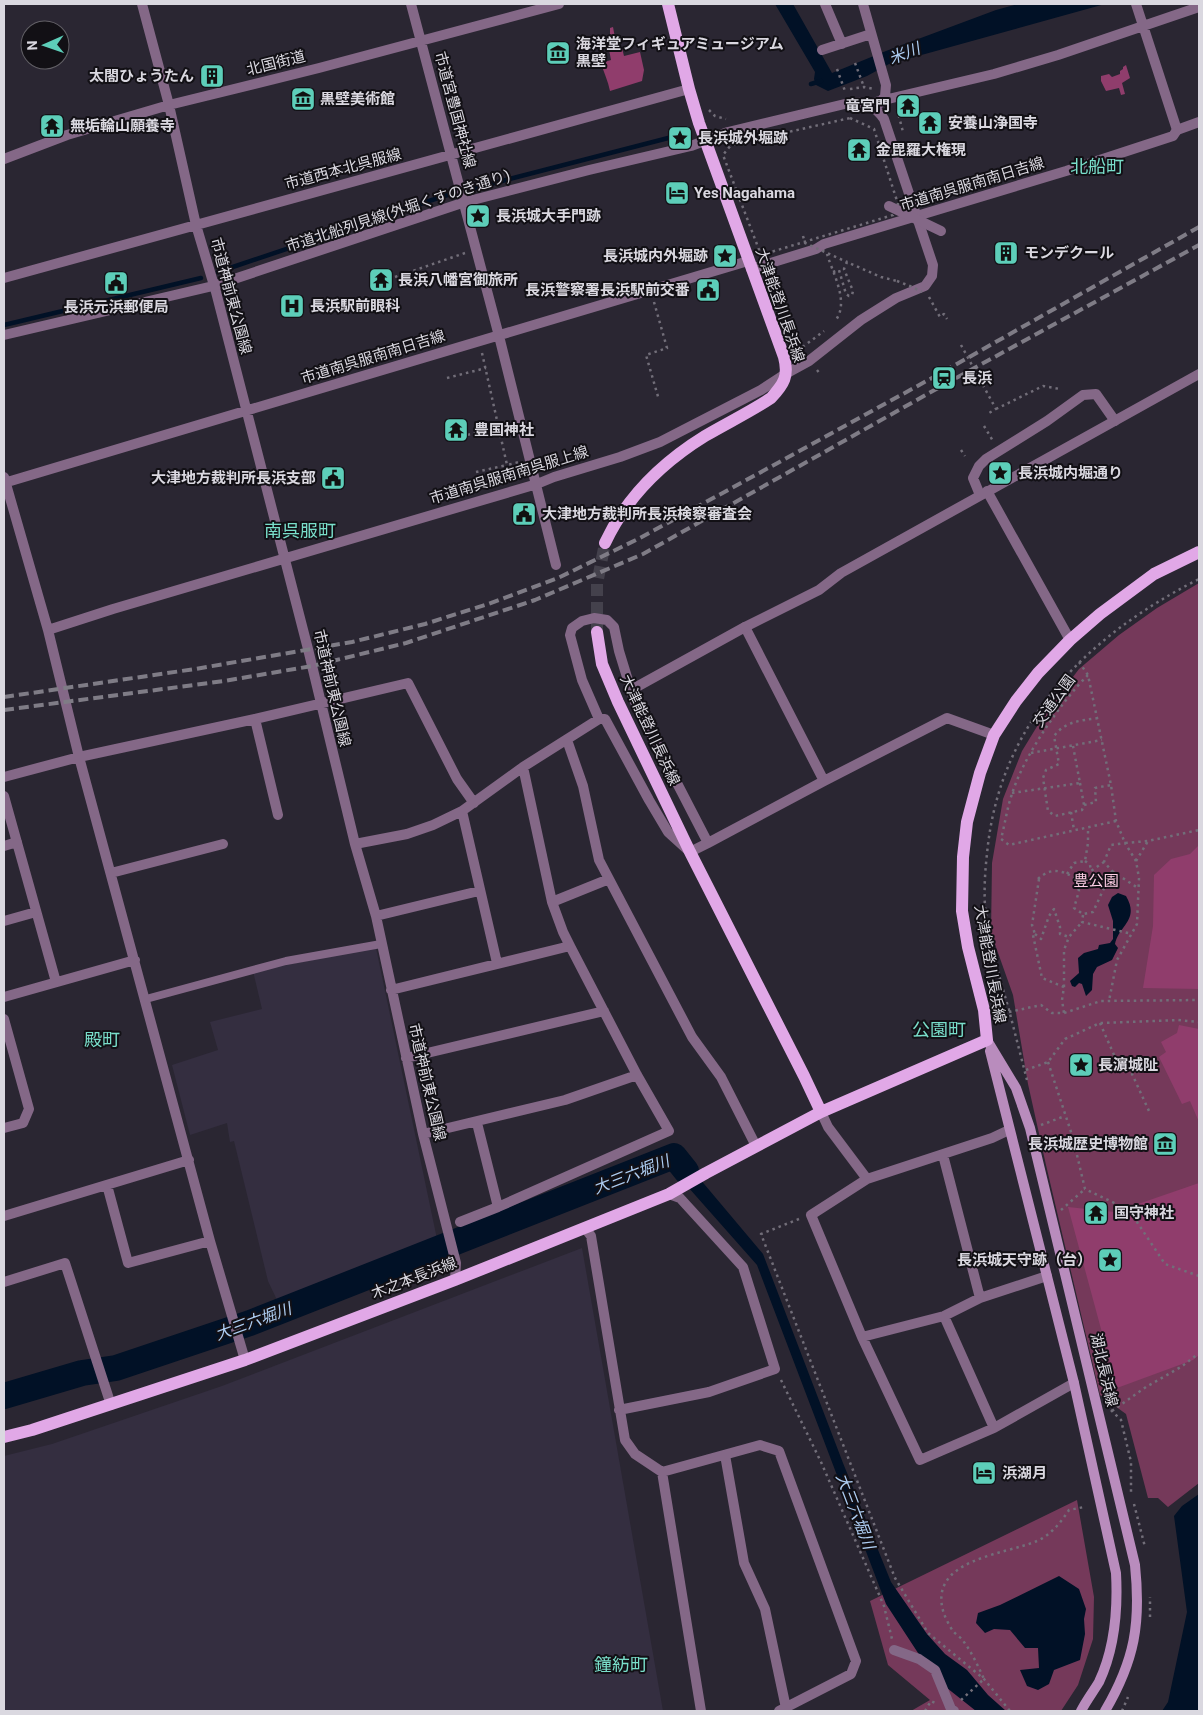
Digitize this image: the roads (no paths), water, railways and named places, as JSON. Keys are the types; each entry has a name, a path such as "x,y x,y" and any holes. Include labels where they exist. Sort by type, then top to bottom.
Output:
{"main road":[{"name":"大津能登川長浜線","path":"605,543 612,527 626,507 652,477 698,441 771,398 784,381 787,373 784,357 705,141 689,89 668,4"},
{"name":"大津能登川長浜線","path":"597,632 602,664 618,702 690,852 821,1112 987,1040 984,1010 968,948 962,911 962,857 967,822 980,773 994,735 1016,701 1038,673 1070,640 1154,574 1199,552"},
{"path":"987,1040 1074,1382 1116,1573 1118,1600 1115,1629 1099,1681 1081,1711"},
{"name":"湖北長浜線","path":"987,1040 1016,1088 1030,1128 1135,1565 1138,1599 1135,1633 1129,1661 1118,1690 1105,1711"},
{"name":"木之本長浜線","path":"4,1436 32,1430 245,1360 455,1280 672,1193 821,1112"}],"street":[{"name":"市道神前東公園線","path":"142,4 196,225 308,649 354,844 376,916 423,1134 456,1263 455,1280"},
{"name":"市道宮豊国神社線","path":"411,4 464,202"},
{"name":"北国街道","path":"4,160 67,135 168,105 319,68 559,4"},
{"path":"825,4 842,44"},
{"path":"863,4 887,89 885,96 875,105 884,119 916,216"},
{"path":"1136,4 1177,130"},
{"name":"市道北船列見線(外堀くすのき通り)","path":"4,334 213,286 464,202 705,141 728,132 849,103 875,105 994,74 1058,55 1199,7"},
{"path":"822,50 871,34"},
{"name":"市道西本北呉服線","path":"4,278 689,89"},
{"name":"市道南呉服南南日吉線","path":"4,481 651,291 816,249 822,240 916,216 1066,171 1173,136 1177,130 1199,122"},
{"path":"464,202 556,565"},
{"path":"888,206 941,231"},
{"name":"市道南呉服南南呉服上線","path":"48,630 113,609 537,484 660,442 761,390 809,361 861,320 896,298 925,286 932,276 933,265 916,216"},
{"path":"631,690 745,627 815,592 841,572 1199,374"},
{"path":"1070,640 984,493 973,478 979,466 986,459 1047,421 1083,395 1096,394 1116,421"},
{"path":"4,481 48,630 79,757 112,873 210,1241 245,1360"},
{"path":"599,719 582,680 570,635 572,628 582,621 594,618 607,620 614,627 619,651 638,709 708,843"},
{"path":"745,627 824,781"},
{"path":"4,777 79,757 255,719 408,683 457,778 474,803"},
{"path":"354,844 407,834 433,826 462,811 523,767 599,719 605,719 668,832 690,852 947,718 994,735"},
{"path":"255,719 278,816"},
{"path":"567,740 583,786 599,860 692,1037 721,1077 756,1146"},
{"path":"460,1222 668,1131 562,932 552,902 523,767"},
{"path":"4,796 56,982"},
{"path":"462,811 497,963"},
{"path":"4,846 17,842"},
{"path":"112,873 223,844"},
{"path":"552,902 609,880"},
{"path":"376,916 479,891"},
{"path":"4,921 36,912"},
{"path":"391,990 570,946"},
{"path":"4,997 135,960"},
{"path":"406,1058 604,1011"},
{"path":"4,1019 29,1109 23,1123 4,1128"},
{"path":"423,1134 477,1123 565,1100 637,1075"},
{"path":"821,1112 828,1127 867,1179"},
{"path":"477,1123 498,1207"},
{"path":"1010,1130 943,1155 867,1179 811,1215 862,1337 920,1460 994,1428 1074,1382"},
{"path":"943,1155 980,1298"},
{"path":"4,1216 189,1160"},
{"path":"107,1185 128,1263 210,1241"},
{"path":"619,1410 709,1392 776,1369 743,1267 680,1198 672,1193"},
{"path":"585,1228 591,1236 625,1440 635,1454 662,1472 701,1711"},
{"path":"4,1282 65,1263 111,1405"},
{"path":"862,1337 944,1316 980,1298 1047,1276"},
{"path":"944,1316 994,1428"},
{"path":"662,1472 760,1445 779,1451 856,1661 851,1674 782,1710 765,1609 744,1563 725,1455"},
{"path":"894,1650 919,1658 935,1670 951,1709 954,1708"}],"lane":[{"path":"146,999 278,963 381,944"}],"water":[{"name":"米川","path":"775,4 793,4 832,73 996,10 1018,4 1105,4 889,64 867,76 828,91 816,85 814,79 815,72"},
{"path":"1118,893 1126,896 1130,904 1130,917 1117,937 1115,944 1118,948 1112,960 1097,967 1093,974 1092,990 1086,996 1082,984 1079,983 1075,987 1072,986 1070,981 1079,973 1078,958 1084,953 1098,949 1099,945 1110,943 1113,939 1113,921 1108,905 1112,897"},
{"path":"673,1147 763,1254 891,1582 927,1634 945,1654 967,1670 988,1695 1006,1711 976,1711 947,1688 920,1656 886,1604 757,1265 673,1170 665,1169 655,1156"},
{"path":"1199,1494 1199,1711 1162,1711 1168,1702 1187,1612 1174,1516 1182,1506"},
{"path":"1059,1576 1079,1589 1086,1609 1084,1619 1085,1634 1080,1660 1054,1670 1049,1684 1038,1690 1027,1686 1020,1670 1039,1668 1038,1648 1025,1648 1010,1630 994,1629 985,1633 976,1623 978,1613 1000,1605"}],"waterway":[{"path":"811,84 821,81"},
{"path":"218,272 444,196 676,136"},
{"path":"4,325 201,278"},
{"name":"大三六堀川","path":"4,1396 82,1373 116,1368 250,1323 674,1156 686,1171"}],"tunnel":[{"path":"597,632 597,584 605,543"}],"railway":[{"path":"4,697 195,669 352,642 425,624 488,604 558,578 640,538 772,466 1199,227"},
{"path":"4,710 224,681 312,666 406,643 535,600 643,554 947,383 1199,245"}],"place":[{"name":"海洋堂フィギュアミュージアム 黒壁","path":"558,53"},
{"name":"太閤ひょうたん","path":"212,76"},
{"name":"黒壁美術館","path":"303,99"},
{"name":"竜宮門","path":"908,106"},
{"name":"安養山浄国寺","path":"930,123"},
{"name":"無垢輪山願養寺","path":"52,126"},
{"name":"長浜城外堀跡","path":"680,138"},
{"name":"金毘羅大権現","path":"859,150"},
{"name":"Yes Nagahama","path":"677,193"},
{"name":"長浜城大手門跡","path":"478,216"},
{"name":"モンデクール","path":"1006,253"},
{"name":"長浜城内外堀跡","path":"725,256"},
{"name":"長浜八幡宮御旅所","path":"381,280"},
{"name":"長浜元浜郵便局","path":"116,283"},
{"name":"長浜警察署長浜駅前交番","path":"708,290"},
{"name":"長浜駅前眼科","path":"292,306"},
{"name":"長浜","path":"944,378"},
{"name":"豊国神社","path":"456,430"},
{"name":"長浜城内堀通り","path":"1000,473"},
{"name":"大津地方裁判所長浜支部","path":"333,478"},
{"name":"大津地方裁判所長浜検察審査会","path":"524,514"},
{"name":"長濵城阯","path":"1081,1065"},
{"name":"長浜城歴史博物館","path":"1165,1144"},
{"name":"国守神社","path":"1096,1213"},
{"name":"長浜城天守跡（台）","path":"1110,1260"},
{"name":"浜湖月","path":"984,1473"}],"district":[{"name":"北船町","path":"1097,167"},
{"name":"南呉服町","path":"300,531"},
{"name":"公園町","path":"939,1030"},
{"name":"殿町","path":"102,1040"},
{"name":"鐘紡町","path":"621,1665"}],"park label":[{"name":"豊公園","path":"1096,881"}]}
